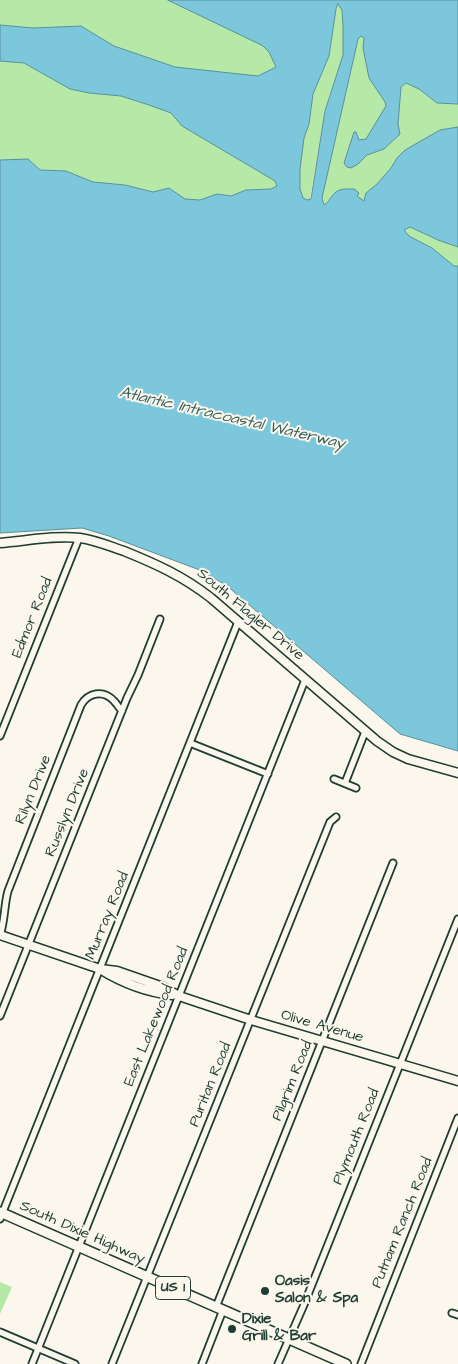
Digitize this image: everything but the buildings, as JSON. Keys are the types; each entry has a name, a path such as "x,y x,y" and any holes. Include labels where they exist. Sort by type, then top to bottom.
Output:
{"main road":[{"name":"South Dixie Highway","path":"1,1215 80,1247 346,1364"}],"street":[{"name":"South Flagler Drive","path":"0,543 79,538 103,543 168,570 197,587 366,732 393,752 408,759 458,773"},
{"name":"Edmor Road","path":"0,736 79,538"},
{"name":"Russlyn Drive","path":"0,1016 160,619"},
{"name":"Murray Road","path":"1,1215 238,622"},
{"name":"East Lakewood Road","path":"32,1364 305,680"},
{"name":"Rilyn Drive","path":"0,935 3,927 8,891 84,701 95,694 104,694 114,701 122,711"},
{"path":"345,784 366,732"},
{"path":"190,743 268,774"},
{"path":"334,779 356,788"},
{"name":"Puritan Road","path":"112,1364 330,822 336,817"},
{"name":"Pilgrim Road","path":"202,1364 219,1309 393,863"},
{"name":"Plymouth Road","path":"278,1364 458,919"},
{"name":"Olive Avenue","path":"0,935 100,969 117,971 162,987 179,996 251,1020 458,1081"},
{"name":"Putnam Ranch Road","path":"360,1364 458,1118"},
{"path":"0,1332 75,1364"}],"green space":[{"path":"0,0 168,0 263,46 269,52 276,67 258,76 175,67 114,46 81,26 33,28 0,25"},
{"path":"339,4 342,10 343,55 325,111 310,199 307,200 303,198 300,189 300,169 304,137 309,124 313,94 329,56 336,9"},
{"path":"361,36 364,38 363,48 369,78 386,106 366,139 359,141 356,132 354,132 351,144 358,164 367,155 384,149 400,134 398,124 401,87 406,83 419,89 437,103 458,104 458,127 440,130 405,150 377,184 366,193 364,201 356,195 333,194 327,204 323,205 322,198 358,39"},
{"path":"0,61 24,63 70,89 121,96 171,113 182,126 275,181 277,186 272,189 246,190 231,196 217,194 200,200 185,199 169,188 153,192 125,185 93,182 66,171 40,170 28,159 0,160"},
{"path":"409,227 458,247 458,266 454,266 432,248 409,236 404,230"},
{"path":"0,1282 12,1287 0,1314"}],"water":[{"name":"Atlantic Intracoastal Waterway","path":"168,0 458,0 458,104 437,103 419,89 406,83 401,87 398,124 400,134 384,149 367,155 351,168 347,167 344,163 354,132 356,132 359,140 366,139 386,106 369,78 363,48 364,38 361,36 358,39 322,198 324,205 337,192 354,189 359,193 357,196 364,201 366,193 377,184 405,150 440,130 458,127 458,247 410,227 404,230 409,236 432,248 454,266 458,266 458,751 400,734 226,585 197,569 109,536 82,528 0,533 0,160 28,159 40,170 66,171 93,182 125,185 153,192 169,188 185,199 200,200 217,194 231,196 246,190 271,189 277,186 275,181 182,126 171,113 121,96 70,89 24,63 0,61 0,25 33,28 81,26 114,46 175,67 258,76 276,67 269,52 263,46","holes":["338,4 342,10 343,55 325,111 311,199 307,200 303,198 300,189 300,169 304,138 309,124 313,94 329,56"]}],"place":[{"name":"Oasis Salon & Spa","path":"265,1291"},
{"name":"Dixie Grill & Bar","path":"232,1329"}]}
